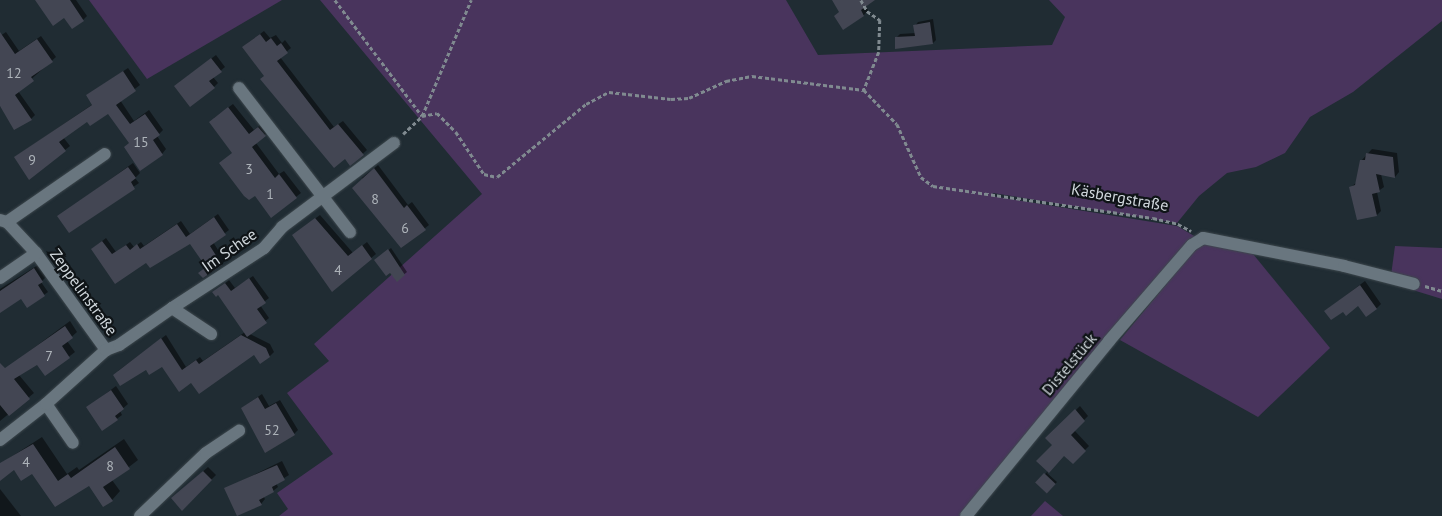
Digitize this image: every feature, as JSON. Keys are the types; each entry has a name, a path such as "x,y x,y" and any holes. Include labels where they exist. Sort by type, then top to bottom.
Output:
{"street":[{"path":"239,88 350,232"},
{"name":"Im Schee","path":"0,440 46,404 106,350 120,345 172,308 264,248 282,227 394,143"},
{"name":"Zeppelinstraße","path":"105,154 4,221 36,253 106,350"},
{"path":"1203,238 1253,246 1414,284"},
{"name":"Distelstück","path":"966,516 1109,341 1192,245 1203,238"},
{"name":"Zeppelinstraße","path":"0,278 36,253"},
{"path":"172,308 211,334"},
{"path":"46,404 73,443"},
{"path":"140,516 206,453 239,431"}],"path":[{"path":"335,0 422,116"},
{"path":"394,143 422,116 471,0"},
{"path":"422,116 438,114 456,132 484,174 497,177 586,104 609,92 671,99 689,98 726,81 752,76 864,90 879,52 880,20 868,11 861,0"},
{"name":"Käsbergstraße","path":"864,90 897,124 920,177 933,186 1153,218 1178,224 1203,238"}],"shaded area":[{"path":"89,0 282,0 147,79"},
{"path":"320,0 786,0 818,55 1052,45 1065,17 1049,0 1442,0 1442,21 1353,92 1310,117 1285,153 1256,167 1227,173 1199,196 1177,223 993,193 992,196 1177,226 1196,237 962,516 279,516 288,509 277,493 333,454 287,393 329,361 314,344 482,194"},
{"path":"1208,244 1253,254 1330,348 1258,417 1120,340 1197,247"},
{"path":"1395,246 1442,248 1442,299 1390,283"},
{"path":"1045,501 1063,516 1031,516"}],"building":[{"path":"35,0 70,0 84,21 72,29 64,18 53,26"},
{"path":"832,0 875,0 861,10 864,16 843,30 834,16 839,12"},
{"path":"930,22 933,44 895,49 895,37 915,36 913,25"},
{"path":"0,32 15,54 37,39 53,62 31,77 34,81 15,95 32,120 14,130 0,106"},
{"path":"260,34 266,42 271,38 277,46 281,43 288,53 277,61 330,130 338,124 364,155 350,166 345,159 334,168 260,79 264,76 242,47"},
{"path":"211,58 222,72 209,81 215,88 190,107 174,86"},
{"path":"123,71 136,91 116,105 130,124 145,114 160,135 153,140 163,155 140,171 124,147 129,143 108,114 90,126 87,122 59,142 66,151 29,180 14,157 92,105 86,95"},
{"path":"228,107 249,134 258,127 266,136 252,147 275,178 279,174 297,198 271,218 255,196 249,200 244,196 219,163 232,153 209,122"},
{"path":"1366,153 1393,157 1395,178 1376,174 1380,192 1372,194 1377,216 1357,220 1349,187 1355,185 1360,160 1365,160"},
{"path":"128,167 136,178 131,182 135,189 69,233 57,216"},
{"path":"374,168 404,208 407,205 426,230 401,248 352,188"},
{"path":"214,217 226,235 210,246 222,265 203,278 198,273 206,267 190,244 150,268 146,263 115,284 91,249 102,241 112,254 126,245 130,250 137,244 140,249 177,224 186,237"},
{"path":"315,218 348,256 362,245 372,259 332,292 292,235"},
{"path":"388,249 405,275 397,282 390,273 386,276 374,260"},
{"path":"34,268 43,282 38,285 45,296 27,308 21,299 0,313 0,291"},
{"path":"249,278 266,303 257,309 267,323 247,337 218,295 216,297 212,292 225,283 231,291"},
{"path":"1360,285 1377,309 1366,317 1358,306 1346,316 1343,312 1331,320 1324,311"},
{"path":"65,326 73,338 62,346 70,358 45,376 37,365 14,379 30,399 9,416 0,405 0,363 5,368"},
{"path":"241,335 266,348 270,357 260,364 254,355 199,394 191,383 179,392 162,367 149,375 146,370 120,386 113,375 161,338 182,370 196,360 199,364"},
{"path":"111,390 124,409 115,416 118,420 102,431 86,407"},
{"path":"258,397 265,409 276,403 295,435 265,453 241,408"},
{"path":"1075,409 1085,421 1071,435 1086,451 1073,464 1064,456 1049,473 1036,461 1052,445 1045,438"},
{"path":"33,444 58,481 68,474 71,478 115,447 130,469 103,487 113,501 103,507 89,486 55,507 32,474 21,481 14,470 0,481 0,463"},
{"path":"277,465 285,480 272,487 274,492 259,500 262,505 237,516 224,488"},
{"path":"203,471 212,480 182,511 171,498"},
{"path":"1044,473 1056,484 1047,493 1035,483"}]}
